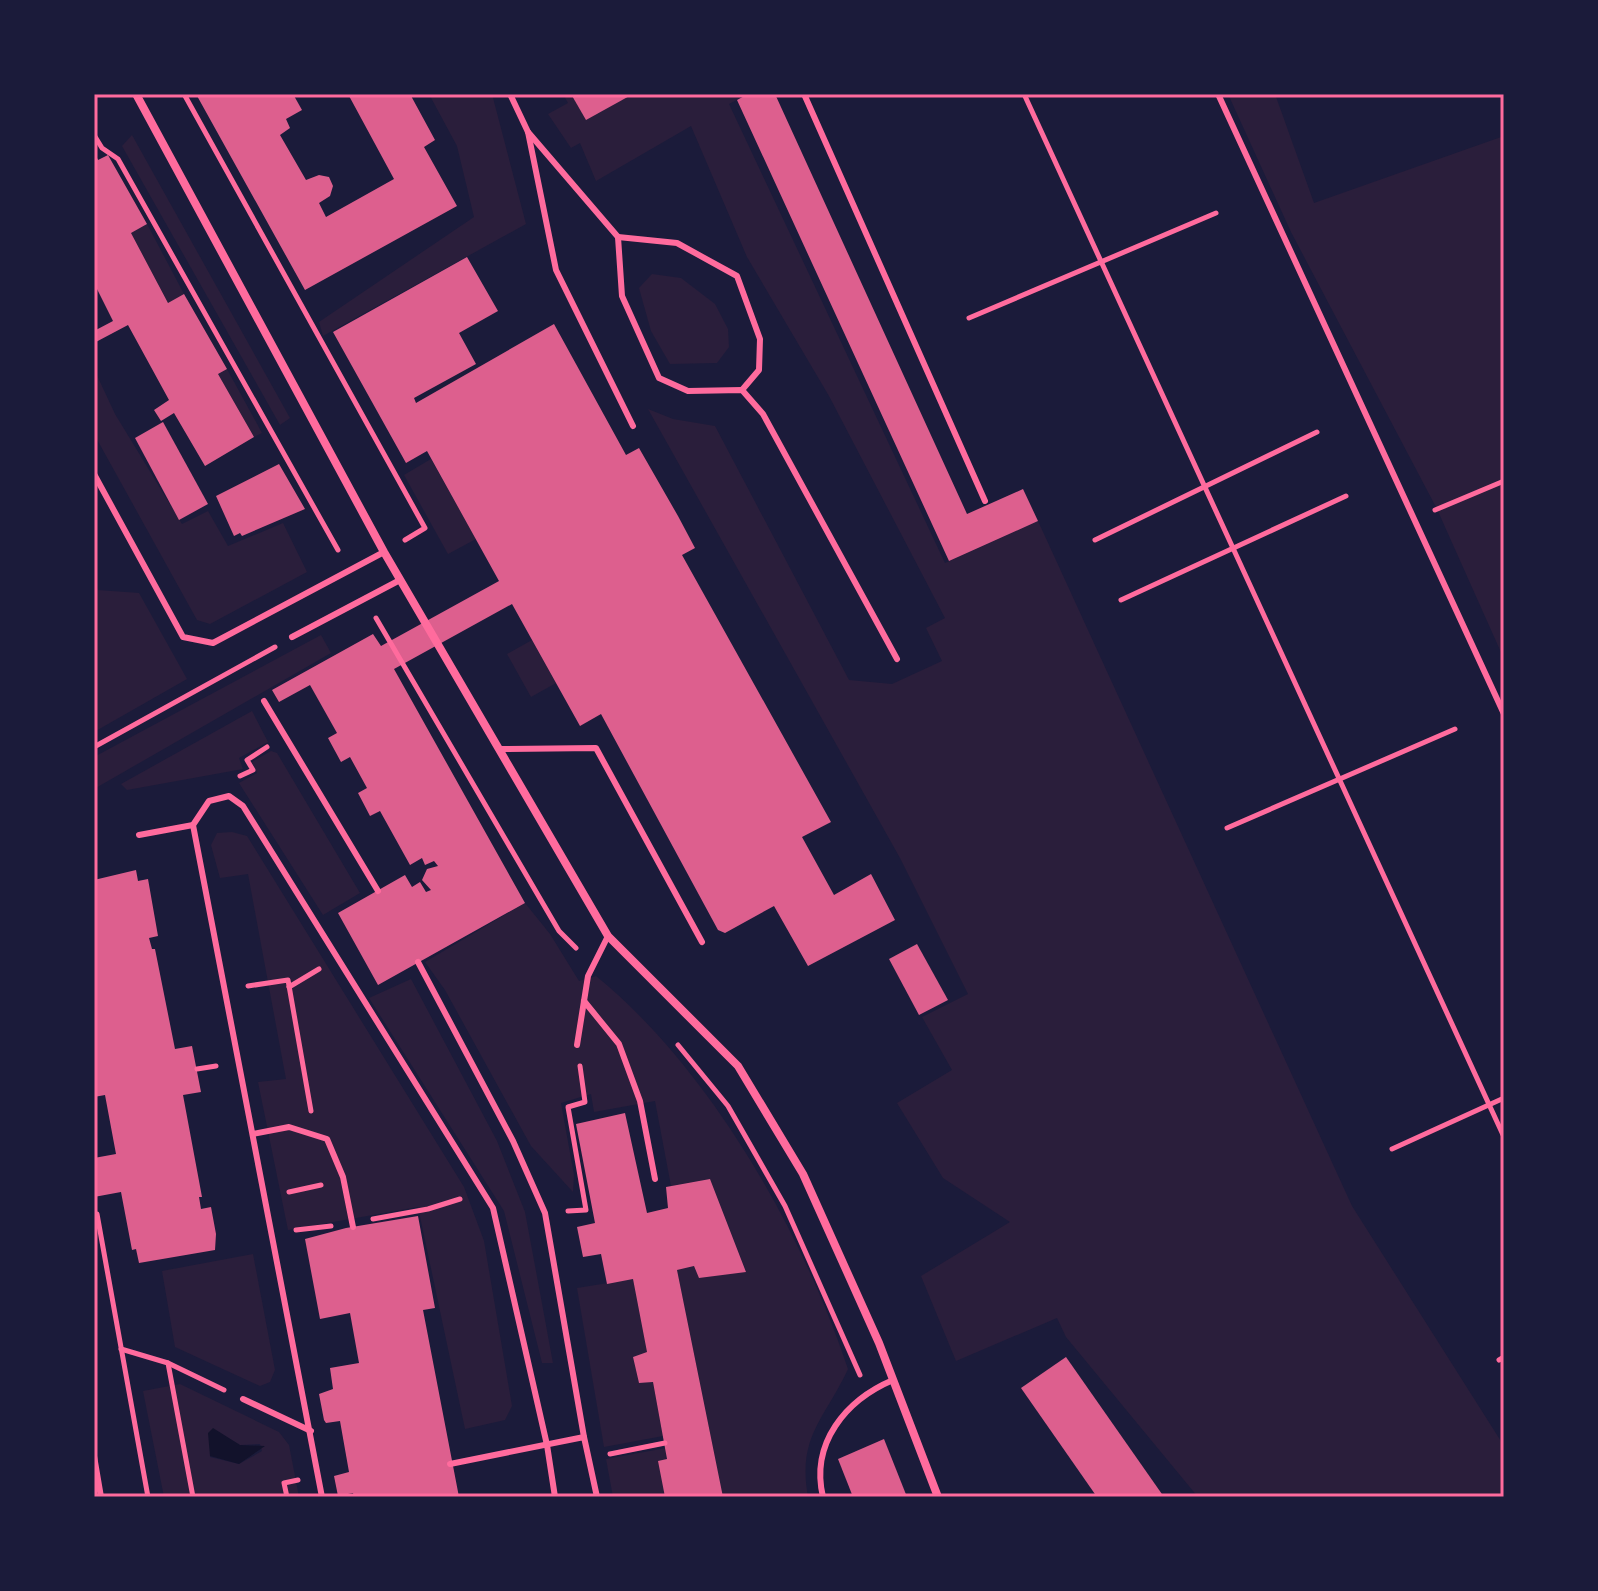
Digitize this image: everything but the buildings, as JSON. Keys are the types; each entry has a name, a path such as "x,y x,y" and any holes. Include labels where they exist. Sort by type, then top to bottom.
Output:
{"street":[{"path":"136,94 384,552 608,936 738,1066 803,1174 893,1380 938,1497"}],"lane":[{"path":"510,94 528,132 556,270 633,426"},
{"path":"804,94 985,501"},
{"path":"1218,94 1504,714"},
{"path":"528,132 618,237 622,296 659,378 688,391 742,390 759,370 760,339 737,276 677,243 618,237"},
{"path":"742,390 763,414 897,659"},
{"path":"94,474 183,637 213,643 384,552"},
{"path":"292,637 400,580"},
{"path":"264,701 378,891"},
{"path":"499,749 596,748 702,942"},
{"path":"322,1497 193,825 209,801 229,796 243,806 493,1208 547,1445 555,1497"},
{"path":"139,835 193,825"},
{"path":"577,1045 592,963 608,936"},
{"path":"418,962 513,1141 545,1213 597,1497"},
{"path":"584,1001 619,1044 640,1101 655,1179"},
{"path":"253,1134 289,1127 327,1139 343,1177 353,1224"},
{"path":"823,1497 819,1479 827,1436 867,1391 893,1380"},
{"path":"243,1399 311,1431"},
{"path":"450,1464 584,1437"},
{"path":"94,1456 101,1497"}],"path":[{"path":"184,94 425,528 384,552"},
{"path":"1024,94 1504,1137"},
{"path":"94,135 102,148 118,159 350,571"},
{"path":"969,318 1216,213"},
{"path":"1095,540 1317,432"},
{"path":"1414,519 1504,481"},
{"path":"1121,600 1346,496"},
{"path":"366,599 559,931 592,963"},
{"path":"94,747 292,637"},
{"path":"1227,828 1455,729"},
{"path":"233,780 253,770 247,760 285,736"},
{"path":"289,987 337,959"},
{"path":"224,990 288,980 311,1112"},
{"path":"668,1032 728,1106 785,1206 867,1391"},
{"path":"573,1211 586,1210 568,1107 585,1102 577,1045"},
{"path":"1392,1149 1504,1098"},
{"path":"289,1192 321,1185"},
{"path":"389,1217 464,1198 493,1208"},
{"path":"97,1214 148,1497"},
{"path":"296,1229 297,1233 353,1224"},
{"path":"121,1349 168,1363 243,1399"},
{"path":"168,1363 193,1497"},
{"path":"601,1456 665,1443"},
{"path":"276,1497 286,1496 284,1483"}],"shaded area":[{"path":"429,94 492,94 526,224 323,336 319,322 474,217 457,146"},
{"path":"563,94 748,94 729,104 945,563 1038,521 1352,1206 1504,1446 1504,1497 1198,1497 1066,1337 1057,1318 956,1361 921,1276 1010,1222 943,1178 897,1103 952,1070 922,1017 968,994 900,858 648,409 673,419 715,426 849,680 892,684 942,661 926,628 945,618 829,396 747,257 691,126 596,181 580,143 571,148 548,114 568,103"},
{"path":"1228,94 1275,94 1314,203 1504,136 1504,659 1437,509 1291,232"},
{"path":"132,135 290,418 280,425 122,146"},
{"path":"147,224 184,294 168,303 131,233"},
{"path":"652,274 681,278 715,304 728,329 729,347 717,363 670,364 651,331 639,288"},
{"path":"94,369 115,414 182,524 208,511 228,546 283,523 307,572 210,624 197,620 94,434"},
{"path":"227,369 262,433 254,437 218,374"},
{"path":"431,459 476,539 448,554 404,475"},
{"path":"94,582 98,590 139,593 187,679 94,732"},
{"path":"321,635 331,653 94,789 94,757"},
{"path":"532,640 556,683 531,697 507,654"},
{"path":"252,711 268,742 239,758 243,769 127,790 121,784"},
{"path":"271,751 277,753 360,893 323,915 239,783 257,773 252,762"},
{"path":"232,832 247,836 464,1187 484,1241 512,1406 505,1420 465,1429 418,1207 288,1230 258,1082 286,1079 248,874 220,878 211,845 217,833"},
{"path":"525,903 550,934 579,981 596,976 638,1014 677,1057 748,1156 805,1262 848,1369 810,1443 806,1458 808,1497 723,1497 677,1270 694,1266 700,1278 746,1271 710,1179 671,1186 655,1101 594,1112 591,1094 561,1103 574,1175 573,1192 531,1146 445,990 425,962"},
{"path":"411,979 497,1141 525,1212 553,1363 542,1363 504,1211 369,998"},
{"path":"253,1254 275,1370 270,1382 260,1386 175,1347 162,1271"},
{"path":"633,1279 647,1352 633,1357 639,1383 653,1382 663,1436 604,1447 577,1288"},
{"path":"180,1384 279,1432 289,1445 299,1497 164,1497 143,1391","holes":["213,1429 240,1445 260,1444 262,1451 239,1464 210,1457"]},
{"path":"213,1428 240,1445 265,1446 239,1464 210,1456 208,1433"},
{"path":"666,1448 665,1497 613,1497 606,1459"}]}
